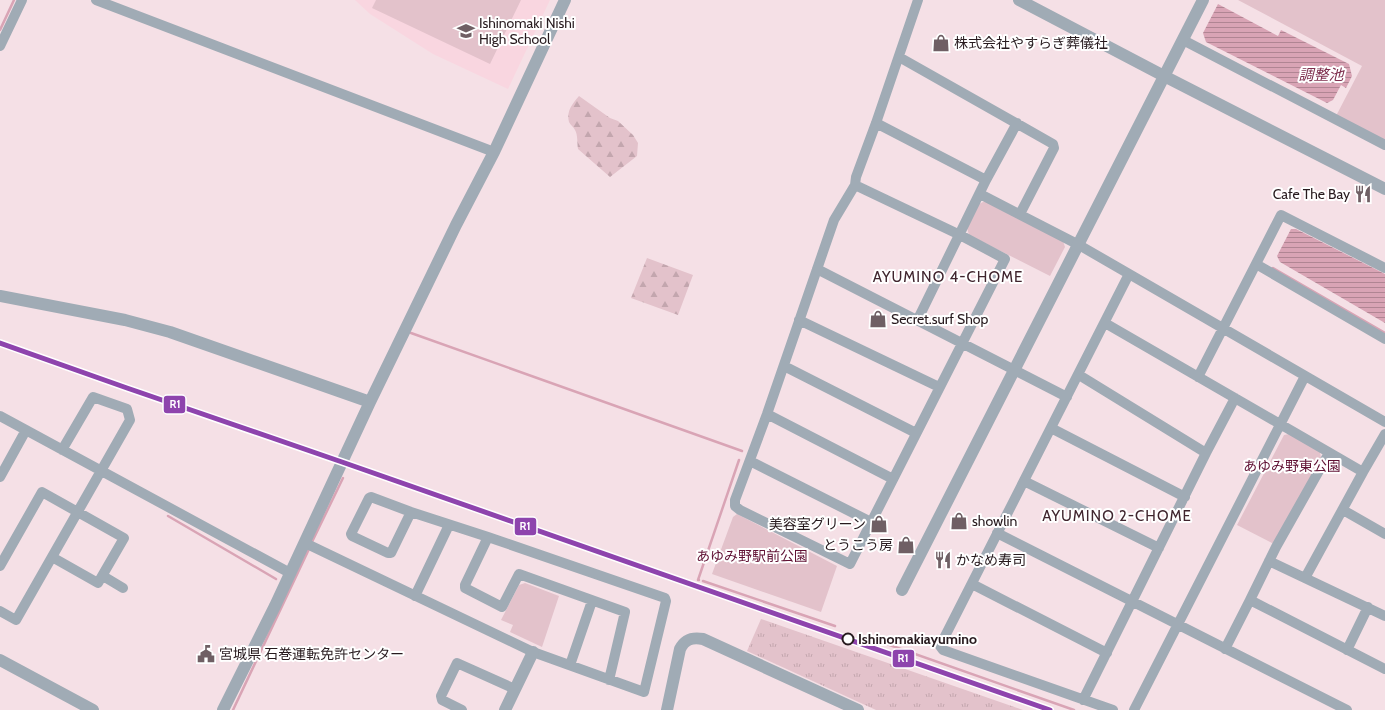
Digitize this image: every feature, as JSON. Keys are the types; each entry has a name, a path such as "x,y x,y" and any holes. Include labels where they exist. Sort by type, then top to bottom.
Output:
{"street":[{"path":"0,46 22,0"},
{"path":"96,0 494,152"},
{"path":"223,710 305,543 370,402 456,225 494,152 565,0"},
{"path":"855,185 960,235 1005,259 850,564 740,510 735,506 735,500 784,366 834,220 855,185 856,177 918,0"},
{"path":"1019,0 1385,189"},
{"path":"902,590 1203,0"},
{"path":"1183,40 1385,145"},
{"path":"899,57 1053,144 1054,148 1020,214"},
{"path":"876,123 986,180"},
{"path":"917,320 986,180 1017,123"},
{"path":"980,194 1079,245 1385,422"},
{"path":"1198,377 1281,215 1385,268"},
{"path":"1256,264 1385,339"},
{"path":"817,269 1067,397"},
{"path":"1113,710 943,650 940,646 1129,274"},
{"path":"0,296 125,320 170,332 370,402"},
{"path":"799,320 939,387"},
{"path":"1105,323 1363,472"},
{"path":"784,366 916,433"},
{"path":"1079,375 1206,453"},
{"path":"1134,710 1305,376"},
{"path":"0,611 16,620 130,420 127,409 93,397 62,450"},
{"path":"1083,700 1235,398"},
{"path":"767,414 893,479"},
{"path":"0,416 290,573"},
{"path":"1051,428 1185,497"},
{"path":"0,477 26,430"},
{"path":"1305,578 1385,434"},
{"path":"1225,648 1269,561 1329,453"},
{"path":"750,461 871,522"},
{"path":"1024,481 1159,548"},
{"path":"0,566 42,492 124,538 98,583 52,557"},
{"path":"305,543 533,652 644,692 666,601 665,598 371,497 369,498 351,534 352,536 391,553 411,512"},
{"path":"1343,510 1385,534"},
{"path":"415,596 449,525"},
{"path":"997,532 1347,710"},
{"path":"488,537 465,585 465,588 502,607 518,574 625,612 609,680"},
{"path":"1269,561 1385,616"},
{"path":"103,576 123,588"},
{"path":"972,584 1107,653"},
{"path":"1250,600 1385,669"},
{"path":"570,665 592,601"},
{"path":"1347,650 1368,607"},
{"path":"667,710 680,649 683,643 695,638 703,639 858,710"},
{"path":"505,710 533,652"},
{"path":"0,660 93,710"},
{"path":"462,710 442,700 441,696 457,663 515,689"}],"shaded area":[{"name":"Ishinomaki Nishi High School","path":"355,0 550,0 508,89 433,54 370,14"}],"green space":[{"path":"376,0 521,0 490,64 372,8"},
{"path":"1238,0 1385,0 1385,141 1336,116 1362,66"},
{"path":"579,96 610,118 618,121 633,135 638,143 637,156 610,177 578,149 576,132 570,123 568,114 574,101"},
{"path":"985,201 1063,241 1065,247 1050,276 969,235 967,228 979,204"},
{"path":"647,258 693,275 678,315 631,298"},
{"name":"あゆみ野東公園","path":"1289,434 1320,452 1321,458 1274,544 1237,525 1284,435"},
{"name":"あゆみ野駅前公園","path":"737,514 837,566 821,612 712,574 733,517"},
{"path":"525,583 559,596 542,647 510,632 513,625 501,620 519,585"},
{"path":"761,619 1023,710 876,710 747,651"}],"water":[{"name":"調整池","path":"1218,4 1278,36 1281,30 1349,64 1352,76 1346,88 1341,85 1333,100 1327,103 1206,42 1203,33"},
{"path":"1291,229 1296,229 1385,274 1385,323 1280,262 1277,256"}],"waterway":[{"path":"0,30 14,0"},
{"path":"1273,268 1385,333"},
{"path":"411,333 742,451"},
{"path":"699,580 739,460"},
{"path":"311,544 343,478"},
{"path":"168,516 276,579"},
{"path":"233,710 309,549"},
{"path":"703,581 835,626"},
{"path":"881,642 1074,710"}],"transit line":[{"name":"R1","path":"0,343 1050,710"}],"place":[{"name":"Ishinomaki Nishi High School","path":"466,31"},
{"name":"株式会社やすらぎ葬儀社","path":"941,43"},
{"name":"Cafe The Bay","path":"1363,194"},
{"name":"Secret.surf Shop","path":"878,319"},
{"name":"showlin","path":"959,521"},
{"name":"美容室グリーン","path":"879,524"},
{"name":"とうこう房","path":"906,545"},
{"name":"かなめ寿司","path":"943,560"},
{"name":"Ishinomakiayumino","path":"848,639"},
{"name":"宮城県 石巻運転免許センター","path":"206,654"}],"district":[{"name":"AYUMINO 4-CHOME","path":"948,277"},
{"name":"AYUMINO 2-CHOME","path":"1117,516"}]}
